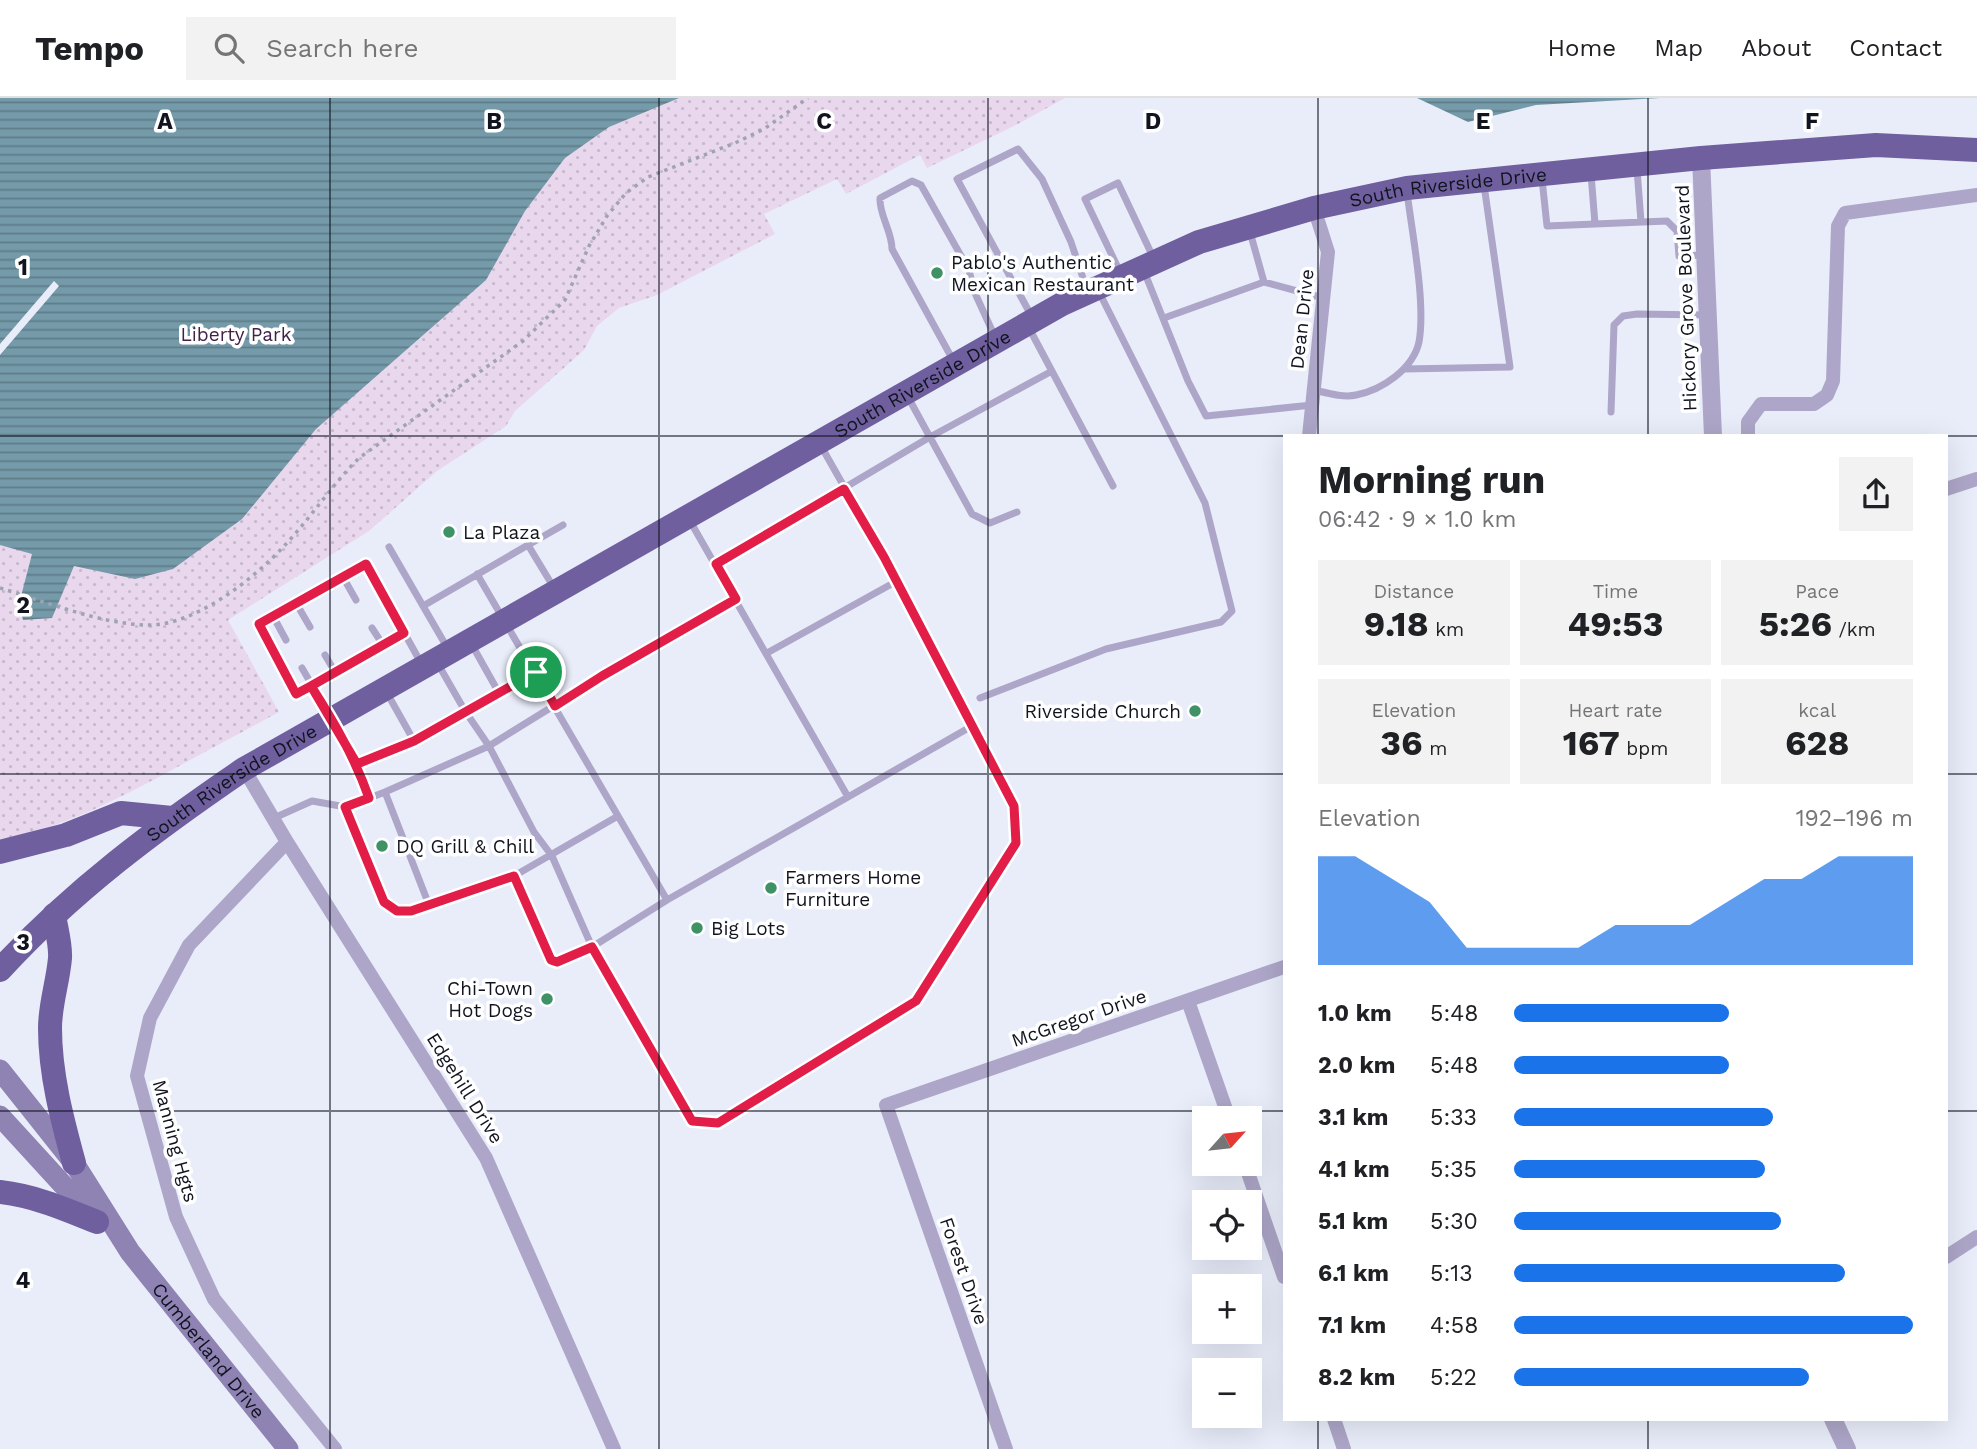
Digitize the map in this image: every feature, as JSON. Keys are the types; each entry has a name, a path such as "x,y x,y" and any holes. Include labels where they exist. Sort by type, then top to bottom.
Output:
{"highway":[{"name":"South Riverside Drive","path":"0,970 54,915 96,878 172,818 244,769 1030,322 1092,290 1199,242 1314,208 1407,188 1701,158 1876,145 1977,149"},
{"path":"0,852 66,835 121,813 172,818"},
{"path":"54,915 60,956 52,996 50,1028 63,1124 74,1163"},
{"path":"0,1192 47,1202 97,1222"}],"main road":[{"name":"Cumberland Drive","path":"0,1070 74,1163 130,1252 288,1449"},
{"name":"Cumberland Drive","path":"0,1116 97,1222 130,1252"}],"street":[{"name":"Hickory Grove Boulevard","path":"1701,158 1713,434"},
{"path":"1748,434 1748,422 1761,404 1814,404 1827,395 1833,381 1838,226 1845,213 1977,195"},
{"name":"Dean Drive","path":"1309,434 1328,252 1314,208"},
{"path":"1948,488 1977,479"},
{"name":"Edgehill Drive","path":"244,769 486,1158 614,1449"},
{"name":"Manning Hgts","path":"287,842 189,945 150,1018 137,1076 176,1217 214,1299 335,1449"},
{"name":"McGregor Drive","path":"886,1105 1283,967"},
{"path":"1188,1001 1225,1106"},
{"name":"Forest Drive","path":"886,1105 1006,1449"},
{"path":"1249,1176 1283,1274"},
{"path":"1948,1256 1977,1237"},
{"path":"1335,1421 1345,1449"},
{"path":"1834,1421 1847,1449"}],"lane":[{"path":"980,698 1106,649 1221,622 1232,611 1205,503 1092,290 1042,179 1018,149 957,179 1113,486"},
{"path":"1636,165 1641,222"},
{"path":"1590,170 1595,224"},
{"path":"1542,175 1547,226 1667,221 1677,231 1679,256 1705,255"},
{"path":"956,365 892,249 892,237 880,206 880,198 912,181 921,186 969,270 974,291 997,341"},
{"path":"1404,369 1510,367 1483,181"},
{"path":"1140,268 1085,199 1118,183 1140,268 1164,318 1188,382 1206,416 1313,398 1355,396 1393,379 1404,369 1419,345 1421,318 1407,188"},
{"path":"1248,227 1264,282"},
{"path":"1164,318 1264,282 1323,298"},
{"path":"1611,412 1614,325 1623,316 1708,315"},
{"path":"716,564 930,437 1052,370"},
{"path":"906,393 972,514 990,523 1017,512"},
{"path":"389,547 423,607 445,655 465,711 489,746 534,832 552,856 592,947 692,1121 718,1123 916,1001 1016,843 1014,806 897,581 819,443"},
{"path":"688,517 848,797"},
{"path":"423,607 564,525"},
{"path":"528,545 556,592"},
{"path":"404,633 296,694 259,624 366,564 404,633 445,655 499,693"},
{"path":"477,575 667,900"},
{"path":"343,577 356,600"},
{"path":"766,653 897,581"},
{"path":"273,819 312,801 345,807 489,746 602,676 736,599"},
{"path":"296,603 310,627"},
{"path":"273,616 286,640"},
{"path":"372,628 383,645"},
{"path":"325,655 335,672"},
{"path":"302,668 357,764 369,798"},
{"path":"357,764 414,741 536,672"},
{"path":"385,689 414,741"},
{"path":"514,876 551,960 557,962 592,947 667,900 972,726"},
{"path":"385,792 429,905"},
{"path":"345,807 384,902 397,911 411,911 514,876 618,816"}],"path":[{"path":"0,588 110,620 146,625 168,623 207,606 251,577 287,543 341,475 359,457 523,341 545,322 565,300 589,246 607,216 626,193 648,177 764,129 808,98"}],"green space":[{"name":"Liberty Park","path":"0,98 1065,98 927,168 920,155 846,194 837,179 764,214 775,234 657,295 619,308 597,326 584,350 515,411 506,426 437,471 369,531 228,620 279,712 109,803 45,828 0,839"}],"water":[{"path":"0,98 679,98 609,127 565,158 525,211 486,280 316,429 242,519 173,569 135,579 74,566 52,618 23,620 19,604 32,554 0,545"},
{"path":"1417,98 1660,98 1536,105 1468,122"}],"pier":[{"path":"54,281 59,286 0,355 0,344"}],"place":[{"name":"Pablo's Authentic Mexican Restaurant","path":"937,273"},
{"name":"La Plaza","path":"449,532"},
{"name":"Riverside Church","path":"1195,711"},
{"name":"DQ Grill & Chill","path":"382,846"},
{"name":"Farmers Home Furniture","path":"771,888"},
{"name":"Big Lots","path":"697,928"},
{"name":"Chi-Town Hot Dogs","path":"547,999"}],"route":[{"path":"536,672 414,741 357,764 311,686 296,694 259,624 366,564 404,633 311,686 331,719 357,764 369,798 345,807 384,902 397,911 411,911 514,876 551,960 557,962 592,947 692,1121 718,1123 916,1001 1016,843 1014,806 884,557 844,489 716,564 736,599 555,706 536,672"}]}
